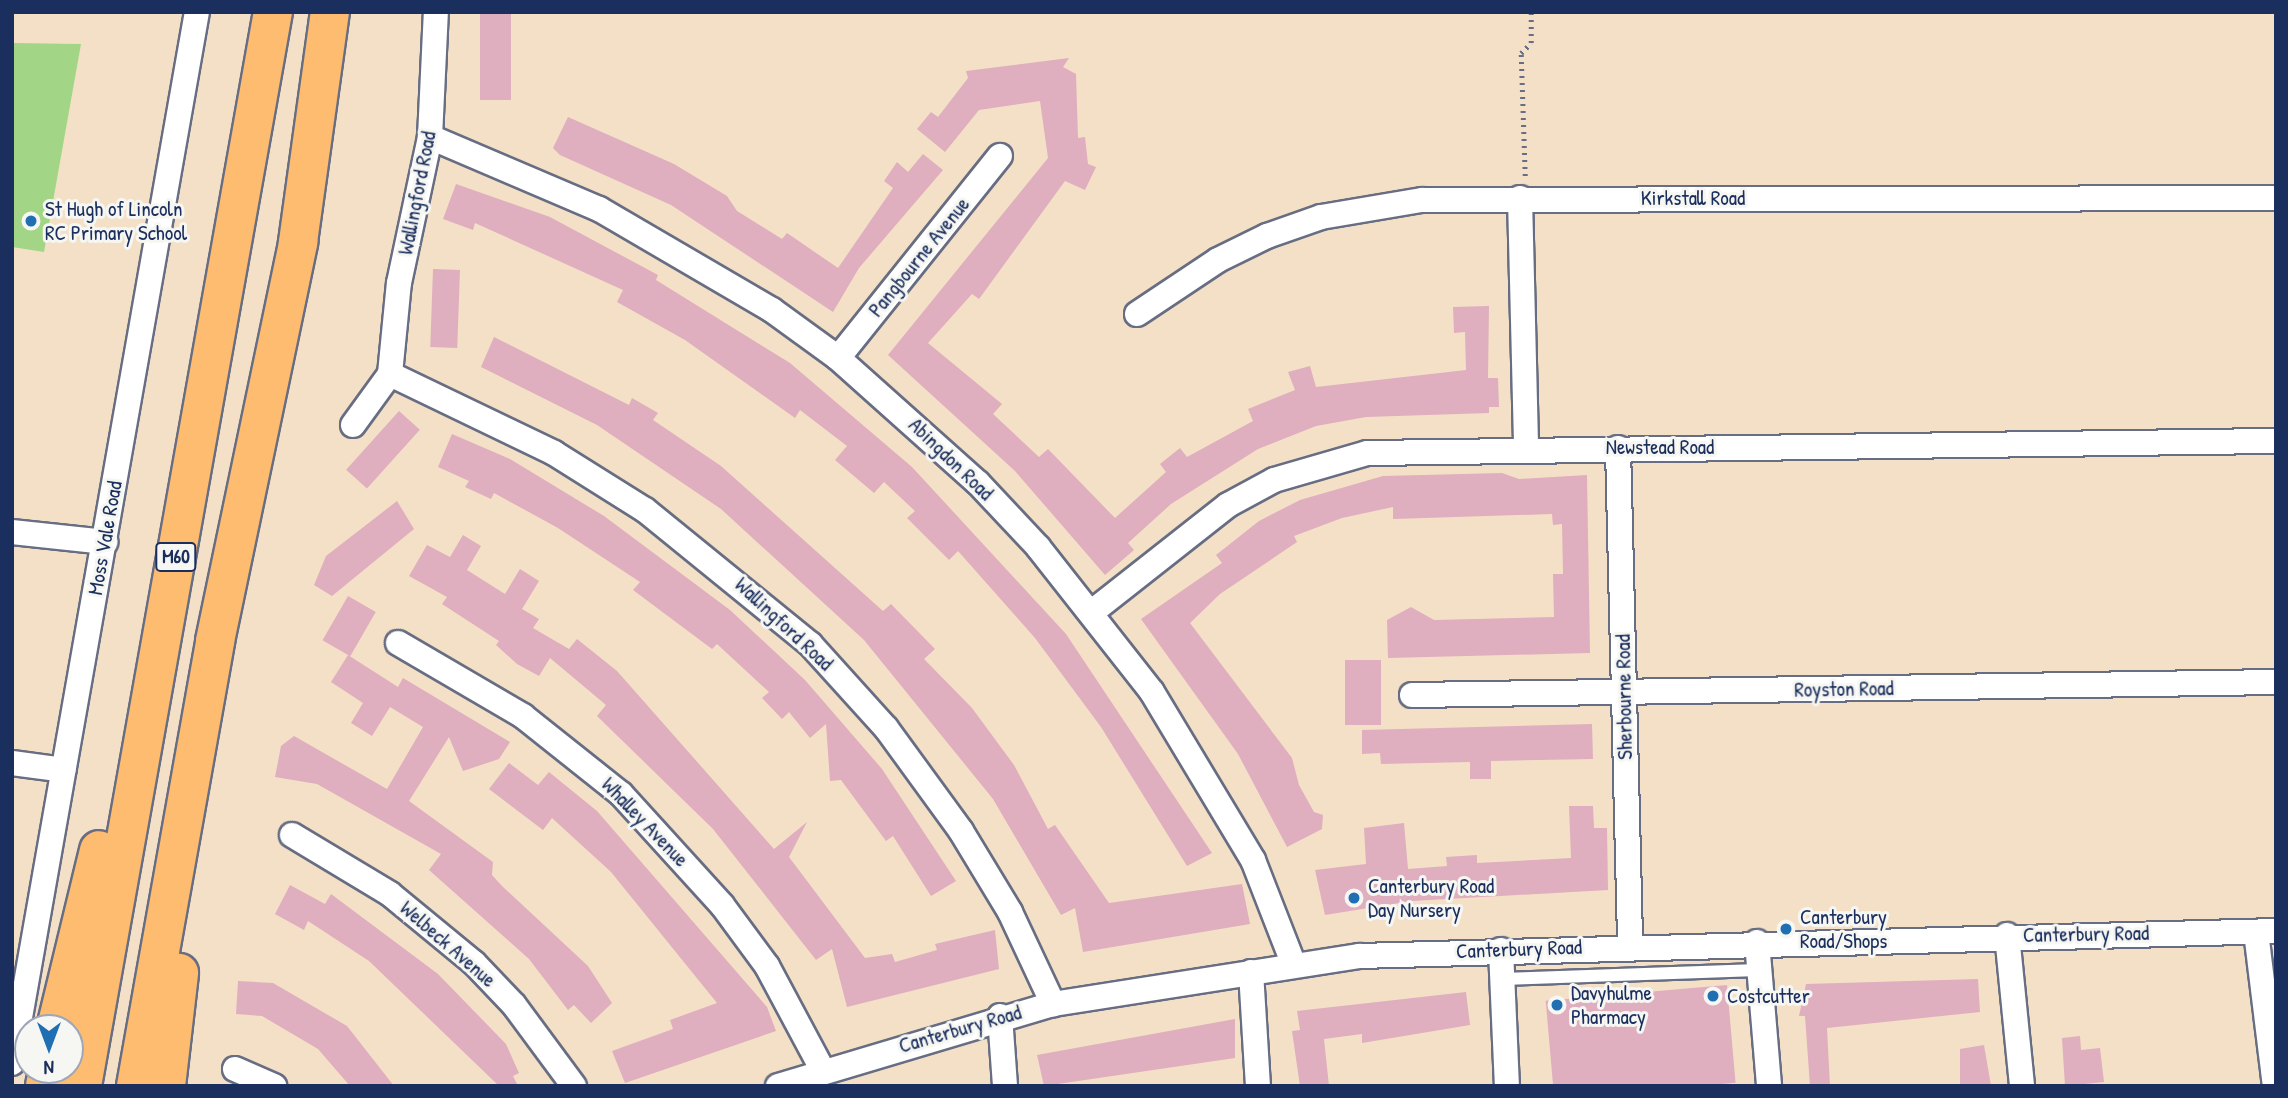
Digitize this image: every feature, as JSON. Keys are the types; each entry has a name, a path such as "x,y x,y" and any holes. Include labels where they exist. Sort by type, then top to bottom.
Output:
{"highway":[{"name":"M60","path":"82,1086 272,20"},
{"path":"136,1086 215,641 298,242 329,21"},
{"name":"M60","path":"59,1014 189,484"},
{"path":"166,1086 215,641"}],"street":[{"name":"Moss Vale Road","path":"12,1063 197,12"},
{"name":"Wallingford Road","path":"436,12 430,137 399,284 390,374 554,453 645,510 810,644 886,728 961,831 1010,912 1053,1004"},
{"name":"Abingdon Road","path":"430,137 599,209 675,250 838,358 978,483 1092,612 1216,794 1253,860 1294,965"},
{"name":"Pangbourne Avenue","path":"838,358 1000,156"},
{"path":"1520,198 1525,447"},
{"name":"Kirkstall Road","path":"1137,314 1218,260 1321,217 1422,200 2276,198"},
{"path":"353,425 390,374"},
{"name":"Newstead Road","path":"1092,612 1187,534 1286,476 1367,453 1525,447 2276,442"},
{"name":"Sherbourne Road","path":"1618,448 1630,945"},
{"path":"12,532 104,542"},
{"name":"Whalley Avenue","path":"398,643 523,716 621,794 722,905 767,966 822,1069"},
{"name":"Royston Road","path":"1412,695 2276,682"},
{"path":"12,763 64,770"},
{"name":"Welbeck Avenue","path":"292,835 390,894 464,954 514,1005 574,1086"},
{"path":"2266,932 2274,1086"},
{"name":"Canterbury Road","path":"779,1086 822,1069 1000,1016 1053,1004 1294,965 1500,950 1630,945 2007,935 2266,932"},
{"path":"2007,935 2022,1086"},
{"path":"1757,942 1769,1086"},
{"path":"1500,950 1507,1086"},
{"path":"1251,972 1258,1086"},
{"path":"1000,1016 1005,1086"},
{"path":"235,1069 274,1086"}],"lane":[{"path":"1502,979 1759,970"}],"path":[{"path":"1520,198 1521,53 1531,43 1531,12"}],"green space":[{"name":"St Hugh of Lincoln RC Primary School","path":"12,43 81,44 44,252 12,247"}],"building":[{"path":"480,12 511,12 511,100 480,100"},
{"path":"1069,58 1063,67 1076,74 1078,138 1085,137 1088,164 1096,167 1085,190 1065,181 979,299 972,294 928,343 1002,404 993,414 1039,457 1048,449 1115,518 1166,472 1160,464 1180,448 1187,457 1253,421 1248,409 1295,390 1288,372 1310,366 1316,387 1466,370 1465,332 1454,333 1453,307 1489,306 1488,378 1498,378 1499,407 1489,407 1489,413 1366,417 1316,426 1258,449 1171,504 1128,543 1134,550 1105,575 1015,471 888,355 1048,158 1040,101 979,110 945,152 917,129 931,112 938,117 968,78 966,71"},
{"path":"568,117 674,164 727,196 737,211 782,239 787,233 838,268 893,188 884,181 897,162 908,172 923,154 943,170 859,268 833,312 671,205 560,155 553,148"},
{"path":"456,184 550,217 658,275 656,280 790,363 912,467 1066,634 1212,853 1187,866 1101,727 1035,638 958,551 949,560 907,518 915,511 884,482 874,493 835,460 847,446 800,410 795,418 685,340 617,302 623,290 475,223 473,230 443,219"},
{"path":"433,269 460,270 457,348 430,347"},
{"path":"494,337 629,405 632,398 658,413 653,420 721,466 883,611 891,604 935,649 924,659 972,708 1014,765 1048,829 1055,825 1109,903 1242,884 1250,924 1083,952 1075,908 1061,915 993,799 864,640 721,509 597,425 481,367"},
{"path":"399,411 420,430 367,488 346,470"},
{"path":"452,434 510,459 604,516 730,610 805,680 882,769 956,881 931,896 893,836 886,841 841,780 830,781 826,724 810,738 789,712 782,719 762,698 769,692 717,644 712,649 633,590 640,582 558,528 494,493 491,499 465,487 469,481 438,467"},
{"path":"1502,473 1519,479 1587,475 1590,653 1388,658 1387,620 1411,607 1434,620 1554,617 1553,574 1563,574 1562,524 1553,525 1552,514 1393,519 1393,507 1342,518 1294,536 1297,542 1220,594 1190,623 1292,758 1299,785 1314,812 1323,815 1322,829 1287,847 1238,754 1141,619 1222,563 1216,555 1259,521 1300,500 1383,476"},
{"path":"397,501 414,529 332,596 314,585 326,556"},
{"path":"463,535 481,546 467,570 505,594 520,569 539,581 522,609 539,619 533,628 569,649 577,639 617,671 774,849 807,822 789,857 865,958 892,954 895,962 937,950 935,944 995,930 999,969 847,1007 832,949 816,960 713,829 597,716 606,705 550,658 539,676 517,664 496,645 499,641 442,604 447,597 409,576 427,545 450,557"},
{"path":"348,596 376,612 350,656 322,640"},
{"path":"348,655 398,687 403,678 510,742 499,759 463,771 449,737 409,801 493,862 492,875 502,886 588,966 612,1003 591,1023 574,1005 568,1010 529,959 429,870 441,854 317,784 275,777 281,746 294,736 387,789 423,727 390,707 372,736 351,723 363,703 331,682"},
{"path":"1345,660 1381,660 1381,725 1345,725"},
{"path":"1592,724 1593,759 1491,761 1491,779 1470,779 1470,762 1381,764 1380,753 1362,754 1362,730"},
{"path":"509,763 538,785 549,772 597,811 767,1007 776,1031 625,1083 612,1051 673,1029 670,1020 717,1003 611,872 552,818 543,830 489,789"},
{"path":"1569,806 1593,806 1594,828 1607,828 1608,890 1412,901 1325,915 1315,870 1366,864 1364,828 1404,823 1408,869 1447,866 1446,857 1477,855 1477,863 1571,858"},
{"path":"290,885 325,904 331,894 438,974 506,1044 519,1073 513,1076 518,1086 499,1086 369,961 308,921 304,930 275,914"},
{"path":"1978,979 1980,1012 1827,1028 1830,1086 1810,1086 1805,1016 1799,1016 1806,984"},
{"path":"238,981 273,983 347,1026 394,1086 350,1086 318,1049 262,1016 236,1014"},
{"path":"1727,985 1736,1083 1697,1086 1553,1086 1546,1001"},
{"path":"1466,992 1470,1025 1362,1043 1362,1034 1324,1039 1329,1086 1300,1086 1292,1031 1300,1030 1297,1011"},
{"path":"1235,1019 1235,1058 1044,1086 1037,1055"},
{"path":"2080,1036 2081,1050 2100,1048 2104,1082 2065,1086 2062,1038"},
{"path":"1984,1045 1991,1086 1960,1086 1960,1049"}],"place":[{"name":"St Hugh of Lincoln RC Primary School","path":"31,221"},
{"name":"Canterbury Road Day Nursery","path":"1354,898"},
{"name":"Canterbury Road/Shops","path":"1786,929"},
{"name":"Costcutter","path":"1713,996"},
{"name":"Davyhulme Pharmacy","path":"1557,1005"}]}
